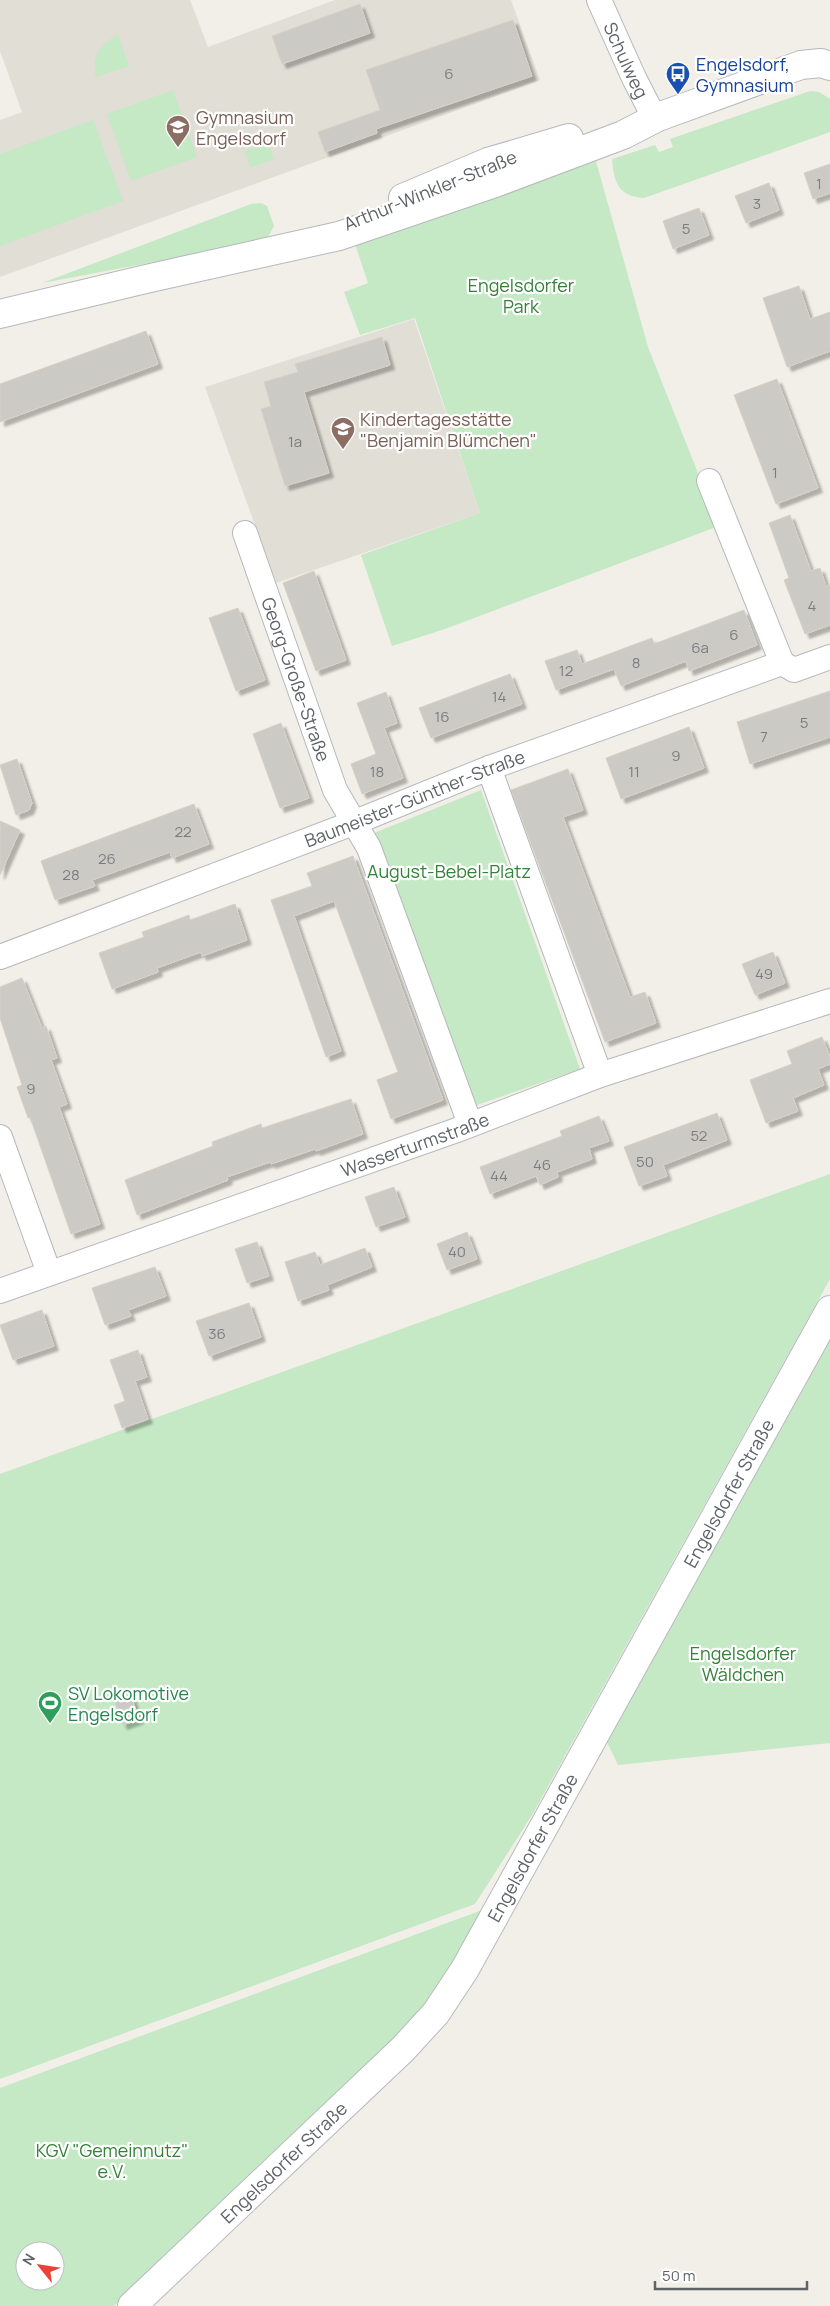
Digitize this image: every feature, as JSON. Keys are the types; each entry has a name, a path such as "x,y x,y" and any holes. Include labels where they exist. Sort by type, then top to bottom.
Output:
{"main road":[{"name":"Arthur-Winkler-Straße","path":"0,314 340,236 495,183 623,135 655,119 801,65 821,63 830,66"},
{"name":"Engelsdorfer Straße","path":"132,2306 403,2049 436,2013 465,1969 830,1310"}],"street":[{"name":"Schulweg","path":"600,0 634,78 655,119"},
{"path":"709,481 782,663"},
{"name":"Georg-Große-Straße","path":"245,532 336,790 353,823"},
{"name":"Baumeister-Günther-Straße","path":"0,957 353,823 489,768 782,663 794,670 830,657"},
{"path":"489,768 600,1075"},
{"path":"353,823 369,848 470,1124"},
{"name":"Wasserturmstraße","path":"0,1291 470,1124 600,1075 830,1001"},
{"path":"0,1136 50,1273"}],"shaded area":[{"name":"Gymnasium Engelsdorf","path":"0,0 190,0 208,47 335,0 511,0 540,80 0,277 0,120 22,112 0,51"},
{"name":"Kindertagesstätte \"Benjamin Blümchen\"","path":"414,319 480,513 276,583 205,387"}],"green space":[{"path":"118,35 129,66 96,77 95,63 98,52 106,42"},
{"path":"173,90 197,157 131,181 107,114"},
{"path":"810,91 819,92 830,99 830,132 644,198 635,197 623,191 616,181 612,159 655,145 659,152 673,147 670,139"},
{"path":"93,120 123,201 0,246 0,154"},
{"path":"268,142 274,159 250,168 245,151"},
{"name":"Engelsdorfer Park","path":"594,154 648,347 719,526 445,629 392,646 361,555 480,513 415,318 360,335 344,292 368,283 354,241"},
{"path":"261,203 267,206 274,226 267,239 256,243 42,283 251,204"},
{"name":"August-Bebel-Platz","path":"481,790 580,1069 474,1106 374,833"},
{"path":"830,1174 830,1279 532,1815 475,1904 0,2079 0,1474"},
{"name":"Engelsdorfer Wäldchen","path":"830,1329 830,1743 618,1765 606,1740"},
{"name":"KGV \"Gemeinnutz\" e.V.","path":"485,1909 435,1995 380,2054 114,2306 0,2306 0,2088"}],"building":[{"path":"360,4 370,33 282,64 272,36"},
{"path":"513,20 532,76 376,129 377,133 325,152 318,132 380,110 366,70"},
{"path":"830,164 830,193 813,199 804,173"},
{"path":"769,183 779,210 746,223 735,196"},
{"path":"699,208 709,235 673,249 663,221"},
{"path":"799,286 810,319 830,312 830,351 787,367 763,298"},
{"path":"146,331 158,364 0,422 0,384"},
{"path":"382,337 390,365 304,392 329,473 285,486 261,409 271,406 264,382 298,372 295,364"},
{"path":"777,379 818,488 776,504 734,395"},
{"path":"790,515 811,571 820,568 826,586 830,585 830,625 805,634 784,580 789,578 769,523"},
{"path":"314,571 346,660 316,671 283,583"},
{"path":"238,608 265,680 236,691 209,618"},
{"path":"744,610 757,645 689,671 686,661 621,686 614,669 556,690 545,661 577,650 582,664 652,638 654,644"},
{"path":"510,674 522,704 431,738 419,708"},
{"path":"830,691 830,737 750,764 737,722"},
{"path":"386,692 397,723 384,728 403,778 362,794 351,764 376,754 357,703"},
{"path":"281,723 309,798 280,808 253,734"},
{"path":"689,727 704,768 621,799 606,758"},
{"path":"17,759 32,803 29,810 16,815 0,765"},
{"path":"568,769 583,810 563,817 630,997 645,992 656,1023 605,1042 511,790"},
{"path":"194,804 209,844 172,858 170,852 92,880 95,886 55,900 41,861"},
{"path":"0,821 20,830 0,875"},
{"path":"353,856 443,1100 391,1119 377,1080 398,1072 334,901 294,916 341,1051 326,1057 271,900 312,886 307,873"},
{"path":"235,904 247,940 202,956 201,952 157,968 158,972 112,989 99,953 144,937 142,932 189,915 190,920"},
{"path":"773,952 785,983 755,995 742,964"},
{"path":"22,978 42,1028 46,1026 57,1058 51,1060 67,1104 59,1107 100,1224 71,1234 30,1117 28,1118 17,1087 22,1085 0,1018 0,987"},
{"path":"822,1037 830,1057 830,1064 818,1069 824,1085 793,1098 798,1111 766,1123 750,1080 792,1064 787,1051"},
{"path":"351,1099 363,1134 316,1151 315,1149 271,1164 270,1162 227,1177 228,1180 137,1215 125,1180 213,1146 212,1142 261,1124 262,1128"},
{"path":"717,1113 727,1140 663,1165 667,1176 639,1186 624,1147"},
{"path":"599,1116 609,1141 589,1148 592,1159 557,1172 558,1177 540,1185 536,1176 490,1194 480,1167 562,1136 560,1131"},
{"path":"394,1187 405,1217 376,1227 365,1197"},
{"path":"467,1232 477,1259 447,1270 437,1244"},
{"path":"257,1242 269,1276 247,1283 235,1249"},
{"path":"365,1248 372,1267 327,1285 329,1290 298,1301 285,1262 315,1252 320,1265"},
{"path":"155,1267 166,1296 128,1310 131,1316 105,1325 92,1288"},
{"path":"249,1303 261,1337 209,1356 196,1321"},
{"path":"42,1310 54,1346 13,1360 0,1325"},
{"path":"138,1350 147,1377 135,1381 148,1419 122,1428 114,1405 125,1401 110,1360"},
{"path":"131,1696 139,1719 123,1725 115,1702"}],"place":[{"name":"Engelsdorf, Gymnasium","path":"678,95"},
{"name":"Gymnasium Engelsdorf","path":"178,148"},
{"name":"Kindertagesstätte \"Benjamin Blümchen\"","path":"343,450"},
{"name":"SV Lokomotive Engelsdorf","path":"50,1724"}]}
